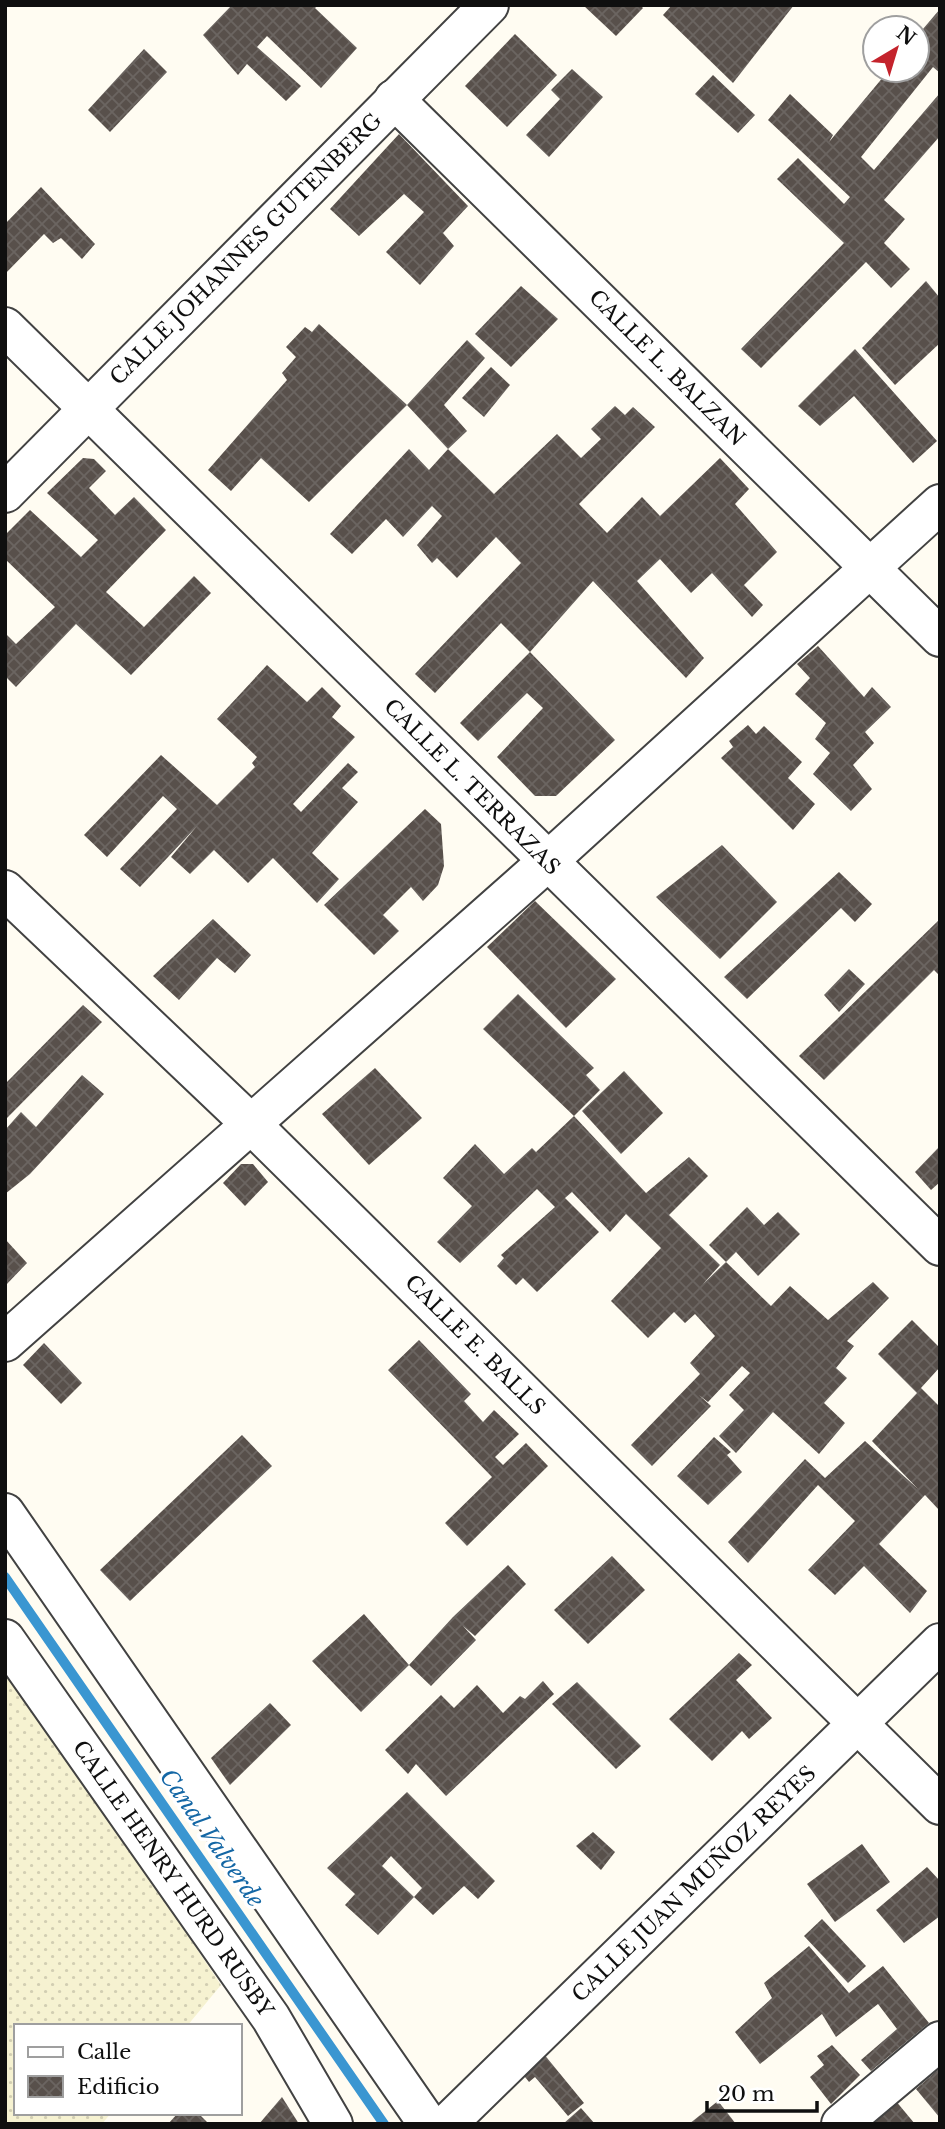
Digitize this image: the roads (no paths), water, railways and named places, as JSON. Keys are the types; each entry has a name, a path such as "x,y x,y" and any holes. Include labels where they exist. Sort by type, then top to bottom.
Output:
{"street":[{"name":"CALLE JOHANNES GUTENBERG","path":"5,493 489,5"},
{"name":"CALLE L. BALZAN","path":"394,99 940,637"},
{"name":"CALLE L. TERRAZAS","path":"5,327 940,1246"},
{"path":"5,1342 547,862 940,504"},
{"name":"CALLE E. BALLS","path":"5,890 250,1123 940,1805"},
{"path":"5,1513 428,2124"},
{"name":"CALLE HENRY HURD RUSBY","path":"5,1639 271,2018 333,2124"},
{"name":"CALLE JUAN MUÑOZ REYES","path":"447,2124 940,1643"},
{"path":"841,2124 940,2041"}],"waterway":[{"name":"Canal Valverde","path":"5,1577 384,2124"}]}
